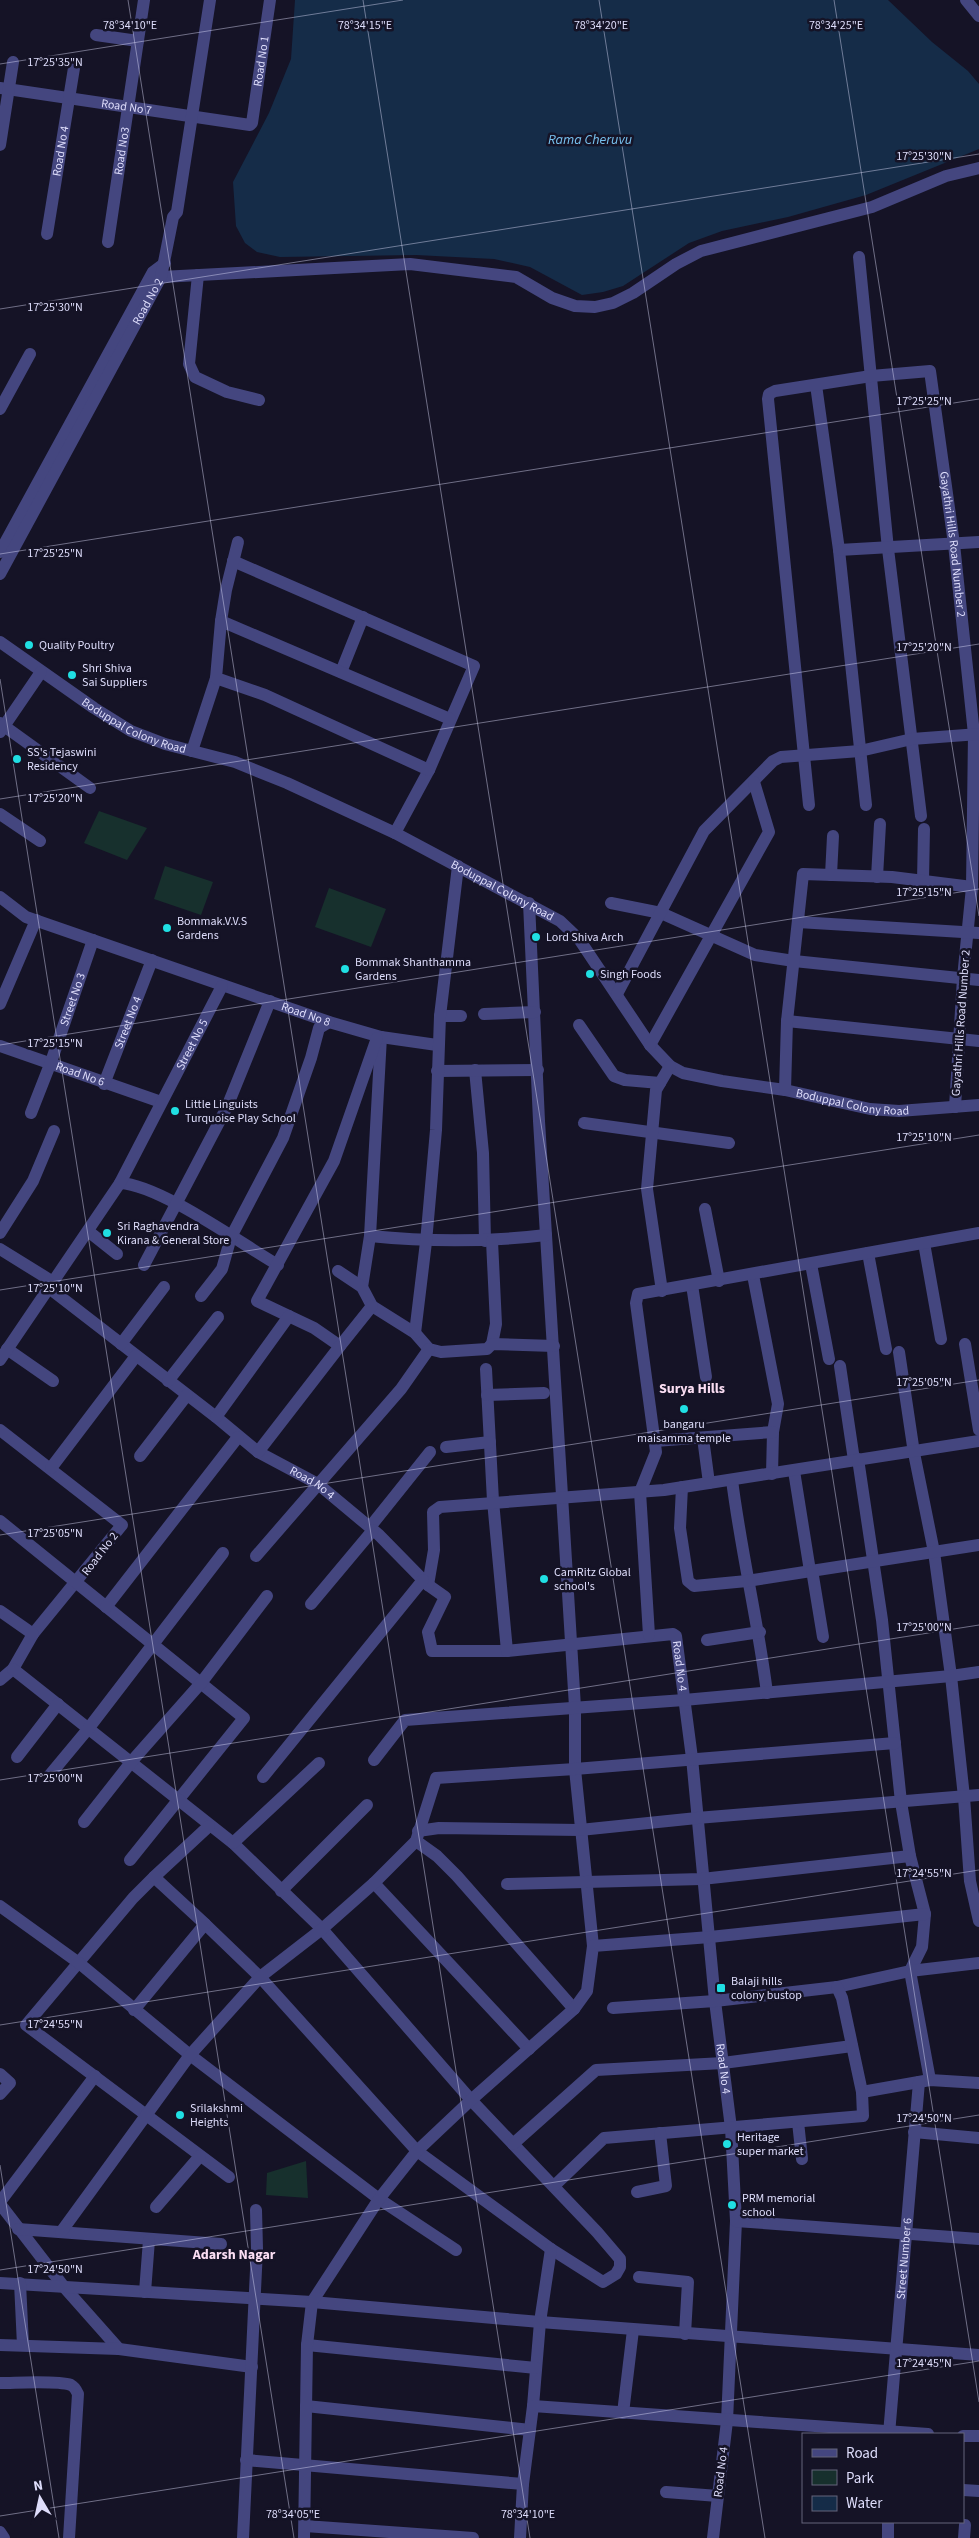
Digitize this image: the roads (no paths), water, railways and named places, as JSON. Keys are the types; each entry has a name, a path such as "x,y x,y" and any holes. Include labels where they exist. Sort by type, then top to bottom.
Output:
{"street":[{"name":"Road No3","path":"108,242 144,0"},
{"path":"189,116 203,0"},
{"name":"Road No 2","path":"0,574 10,533 161,277 173,217 177,212 189,116 210,0"},
{"name":"Road No 1","path":"252,123 270,0"},
{"path":"966,0 979,16"},
{"path":"96,35 138,41"},
{"path":"0,145 4,89 13,62"},
{"name":"Road No 4","path":"47,234 74,68"},
{"name":"Road No 7","path":"4,89 250,125 252,123"},
{"path":"161,277 410,264 516,277 552,298 575,306 595,307 613,302 633,293 676,264 701,251 872,207 946,176 979,168"},
{"path":"859,257 888,549 923,822 923,881"},
{"path":"0,552 153,272 165,263"},
{"path":"198,275 189,364 195,377 227,392 259,400"},
{"path":"0,409 30,354"},
{"name":"Gayathri Hills Road Number 2","path":"871,376 930,371 954,544 976,734 972,887 973,932 963,978 955,1107"},
{"path":"809,805 768,399 769,394 774,391 871,376"},
{"path":"816,385 840,550 866,805"},
{"path":"192,751 216,678 222,621 238,542"},
{"path":"840,550 888,549 979,542"},
{"path":"233,561 474,666 429,770 395,833"},
{"path":"341,672 363,617"},
{"path":"222,621 450,719"},
{"name":"Boduppal Colony Road","path":"0,642 41,672 131,731 192,751 235,762 287,783 395,833 560,921 579,939 650,1045 670,1066 683,1073 785,1090 870,1109 899,1111 979,1105"},
{"path":"41,672 1,727 90,788"},
{"path":"216,678 264,695 429,770"},
{"path":"617,994 704,831 776,759 860,751 912,739 976,734"},
{"path":"650,1045 769,832 754,782"},
{"path":"0,814 40,841"},
{"path":"877,877 880,824"},
{"path":"831,875 833,836"},
{"path":"415,1333 426,1242 436,1130 437,1045 458,866"},
{"path":"785,1090 787,1021 803,874 877,877 972,887"},
{"name":"Road No 8","path":"0,897 26,917 222,986 380,1037 437,1045"},
{"path":"473,2538 304,2532 307,2345 312,2302 379,2199 417,2150 574,2010 587,1992 593,1946 575,1769 575,1706 539,1121 529,903"},
{"path":"611,903 661,912 756,955 794,961 979,980"},
{"path":"0,1004 36,920"},
{"path":"798,922 973,932"},
{"name":"Street No 3","path":"30,1113 51,1062 93,940"},
{"name":"Street No 4","path":"104,1084 152,960"},
{"name":"Street No 5","path":"4,1355 120,1183 160,1102 222,986"},
{"path":"144,1265 178,1204 226,1107 270,1001"},
{"path":"484,1014 535,1012"},
{"path":"440,1016 460,1016"},
{"path":"787,1021 979,1041"},
{"path":"200,1296 222,1269 231,1237 283,1138 311,1058 319,1028 329,1022"},
{"path":"580,1025 614,1076 625,1080 660,1083"},
{"path":"362,1287 370,1236 380,1037"},
{"path":"340,1346 314,1328 257,1301 334,1161 380,1037"},
{"name":"Road No 6","path":"0,1046 51,1062 104,1084 160,1102"},
{"path":"662,1290 646,1189 656,1090 670,1066"},
{"path":"338,1271 362,1287 372,1306 415,1333 429,1349 441,1352 487,1349 492,1344 496,1324 475,1070"},
{"path":"437,1071 538,1070"},
{"path":"584,1123 729,1143"},
{"path":"0,1233 32,1181 54,1131"},
{"path":"120,1183 135,1184 178,1204 278,1265"},
{"path":"705,1209 718,1281"},
{"path":"88,1231 117,1254"},
{"path":"649,1635 640,1492 656,1452 636,1298 640,1293 753,1275 979,1233"},
{"path":"370,1236 426,1242 488,1241 546,1235"},
{"path":"924,1243 942,1339"},
{"name":"Road No 4","path":"0,1249 50,1280 49,1288 216,1417 258,1452 318,1484 372,1528 426,1582 445,1597 428,1632 432,1651 507,1651 649,1635 673,1634 676,1636 692,1758 702,1879 731,2128 736,2221 727,2420 713,2538"},
{"path":"868,1253 886,1349"},
{"path":"811,1264 856,1460 890,1680 901,1802 910,1856 925,1914 922,1947 910,1972"},
{"path":"753,1275 778,1404 773,1432 772,1474"},
{"path":"692,1285 706,1377"},
{"path":"120,1344 164,1287"},
{"path":"258,1452 372,1306"},
{"path":"216,1417 289,1316"},
{"path":"168,1381 218,1317"},
{"path":"492,1344 554,1346"},
{"path":"965,1344 979,1430"},
{"path":"256,1556 402,1389 429,1349"},
{"path":"900,1352 914,1453 934,1552 951,1676 964,1797 970,1881 979,1921"},
{"path":"4,1355 54,1381"},
{"path":"51,1468 136,1356"},
{"path":"486,1369 493,1501 507,1651"},
{"path":"487,1395 544,1392"},
{"path":"140,1456 186,1395"},
{"name":"Road No 2","path":"0,1430 122,1525 77,1583 33,1634 13,1669 0,1680"},
{"path":"655,1441 773,1432"},
{"path":"106,1607 238,1436"},
{"path":"703,1438 709,1483"},
{"path":"263,1777 426,1582 434,1550 433,1512 440,1507 493,1501 562,1499 682,1487 914,1453 979,1441"},
{"path":"446,1447 490,1442"},
{"path":"311,1604 430,1452"},
{"path":"794,1471 823,1637"},
{"path":"732,1480 747,1581 760,1632 767,1693"},
{"path":"682,1487 680,1528 690,1585 747,1581 979,1544"},
{"path":"0,1521 244,1718 130,1860"},
{"path":"48,1778 154,1645 223,1553"},
{"path":"84,1822 132,1761 201,1684 268,1596"},
{"path":"0,1611 33,1634"},
{"path":"707,1640 760,1632"},
{"path":"13,1669 88,1729 132,1761 209,1826 233,1843 322,1929 471,2100 554,2186 620,2259 620,2267 610,2279 603,2282 551,2249 417,2150 260,1977 154,1877"},
{"path":"374,1760 405,1720 575,1706 684,1700 979,1672"},
{"path":"17,1758 58,1704"},
{"path":"61,2232 190,2055 260,1977 322,1929 374,1883 417,1836 436,1778 575,1769 895,1742"},
{"path":"233,1843 319,1763"},
{"path":"417,1836 439,1828 580,1830 697,1818 979,1795"},
{"path":"281,1891 367,1805"},
{"path":"209,1826 134,1898 26,2025 229,2177"},
{"path":"417,1836 457,1876 574,2010"},
{"path":"507,1884 702,1879 910,1856"},
{"path":"374,1883 529,2049"},
{"path":"0,1906 79,1963 190,2055 379,2199 456,2250"},
{"path":"593,1946 710,1937 925,1914"},
{"path":"134,2010 205,1924"},
{"path":"613,2008 715,2001 836,1987 910,1972 979,1963"},
{"name":"Street Number 6","path":"889,2433 914,2132 924,2081 910,1972"},
{"path":"554,2186 604,2138 862,2116 862,2092 842,1998 836,1987"},
{"path":"513,2144 596,2070 723,2063 852,2046"},
{"path":"0,2074 10,2083 0,2094"},
{"path":"95,2076 1,2198 18,2229 64,2286 119,2349"},
{"path":"862,2092 924,2081 979,2083"},
{"path":"798,2122 802,2159"},
{"path":"914,2132 979,2138"},
{"path":"637,2192 666,2186 660,2133"},
{"path":"156,2207 200,2156"},
{"path":"243,2538 257,2249 256,2210"},
{"path":"736,2221 979,2239"},
{"path":"18,2229 221,2244"},
{"path":"145,2292 149,2240"},
{"path":"520,2538 540,2322 551,2249"},
{"path":"639,2277 688,2282 685,2334"},
{"path":"0,2283 312,2302 731,2338 979,2355"},
{"path":"20,2283 23,2345"},
{"path":"623,2413 633,2330"},
{"path":"0,2345 119,2349 252,2367"},
{"path":"307,2345 536,2368"},
{"path":"0,2383 58,2384 70,2385 76,2388 78,2394 69,2538"},
{"path":"306,2406 530,2430"},
{"path":"533,2406 877,2433"},
{"path":"964,2436 979,2436"},
{"path":"246,2460 524,2484"},
{"path":"964,2490 979,2491"},
{"path":"666,2492 718,2496"},
{"path":"888,2523 888,2538"},
{"path":"0,2532 4,2538"}],"water":[{"name":"Rama Cheruvu","path":"295,0 888,0 932,42 968,71 979,84 979,149 866,195 788,217 722,231 689,243 623,286 603,292 582,295 530,267 494,259 416,255 280,257 257,252 245,243 236,226 233,182 269,113 291,59"}],"place":[{"name":"Quality Poultry","path":"29,645"},
{"name":"Shri Shiva Sai Suppliers","path":"72,675"},
{"name":"SS's Tejaswini Residency","path":"17,759"},
{"name":"Bommak.V.V.S Gardens","path":"167,928"},
{"name":"Lord Shiva Arch","path":"536,937"},
{"name":"Bommak Shanthamma Gardens","path":"345,969"},
{"name":"Singh Foods","path":"590,974"},
{"name":"Little Linguists Turquoise Play School","path":"175,1111"},
{"name":"Sri Raghavendra Kirana & General Store","path":"107,1233"},
{"name":"bangaru maisamma temple","path":"684,1409"},
{"name":"CamRitz Global school's","path":"544,1579"},
{"name":"Balaji hills colony bustop","path":"721,1988"},
{"name":"Srilakshmi Heights","path":"180,2115"},
{"name":"Heritage super market","path":"727,2144"},
{"name":"PRM memorial school","path":"732,2205"}],"district":[{"name":"Surya Hills","path":"692,1389"},
{"name":"Adarsh Nagar","path":"234,2255"}]}
